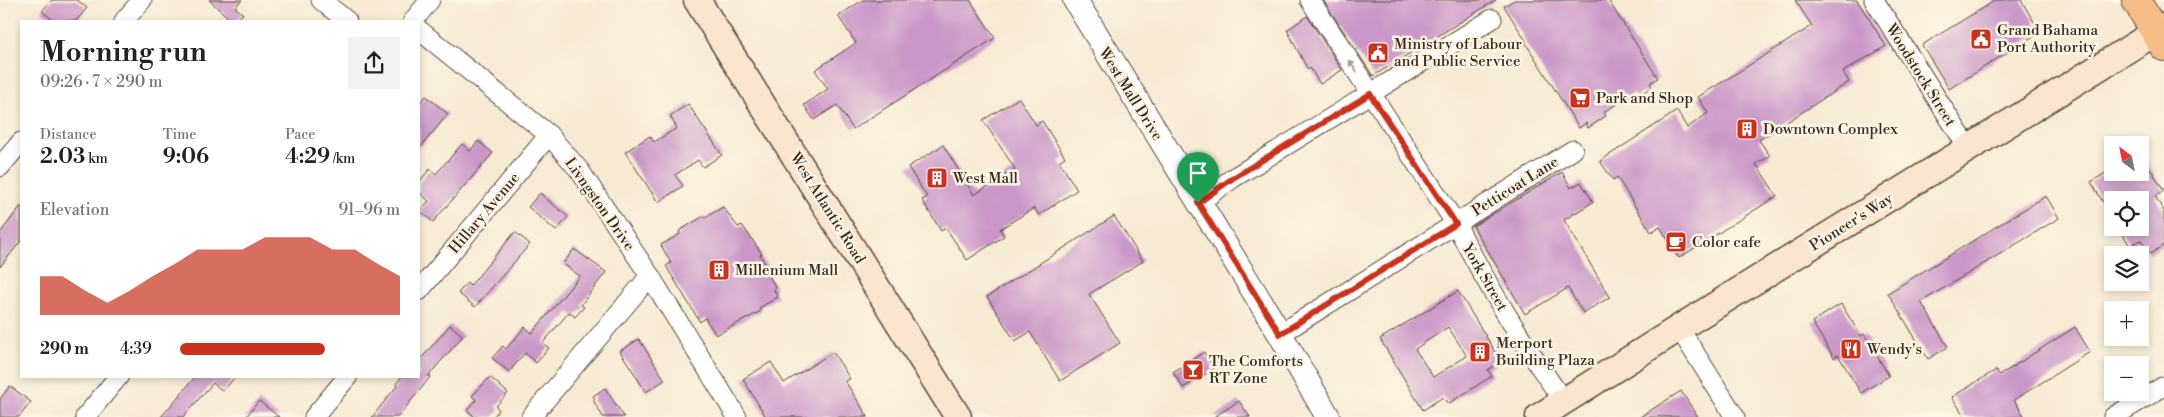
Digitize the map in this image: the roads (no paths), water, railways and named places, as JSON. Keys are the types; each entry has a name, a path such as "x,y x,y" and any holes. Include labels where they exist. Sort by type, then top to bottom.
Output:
{"main road":[{"name":"West Atlantic Road","path":"697,0 958,417"},
{"path":"2136,0 2161,36"},
{"name":"Pioneer's Way","path":"1540,417 1679,328 1968,150 2161,36"}],"street":[{"path":"125,20 142,0"},
{"path":"321,0 346,20"},
{"path":"414,20 430,0"},
{"name":"West Mall Drive","path":"1075,0 1280,334 1328,417"},
{"name":"York Street","path":"1310,0 1456,224 1471,254 1539,367 1564,402"},
{"name":"Woodstock Street","path":"1874,0 1968,150"},
{"path":"1198,203 1233,178 1492,19"},
{"name":"Livngston Drive","path":"420,31 549,135 580,171 650,276 737,417"},
{"name":"Hillary Avenue","path":"420,290 549,135"},
{"path":"0,167 20,143"},
{"name":"Petticoat Lane","path":"1280,334 1573,150"},
{"path":"531,417 650,276"},
{"path":"1679,328 1735,417"},
{"path":"85,417 117,378"},
{"path":"314,417 346,378"},
{"path":"2113,417 2164,386"}],"place":[{"name":"Grand Bahama Port Authority","path":"1981,39"},
{"name":"Ministry of Labour and Public Service","path":"1378,53"},
{"name":"Park and Shop","path":"1580,98"},
{"name":"Downtown Complex","path":"1747,129"},
{"name":"West Mall","path":"937,178"},
{"name":"Color cafe","path":"1676,242"},
{"name":"Millenium Mall","path":"719,270"},
{"name":"Wendy's","path":"1851,349"},
{"name":"Merport Building Plaza","path":"1480,352"},
{"name":"The Comforts RT Zone","path":"1193,370"}]}
